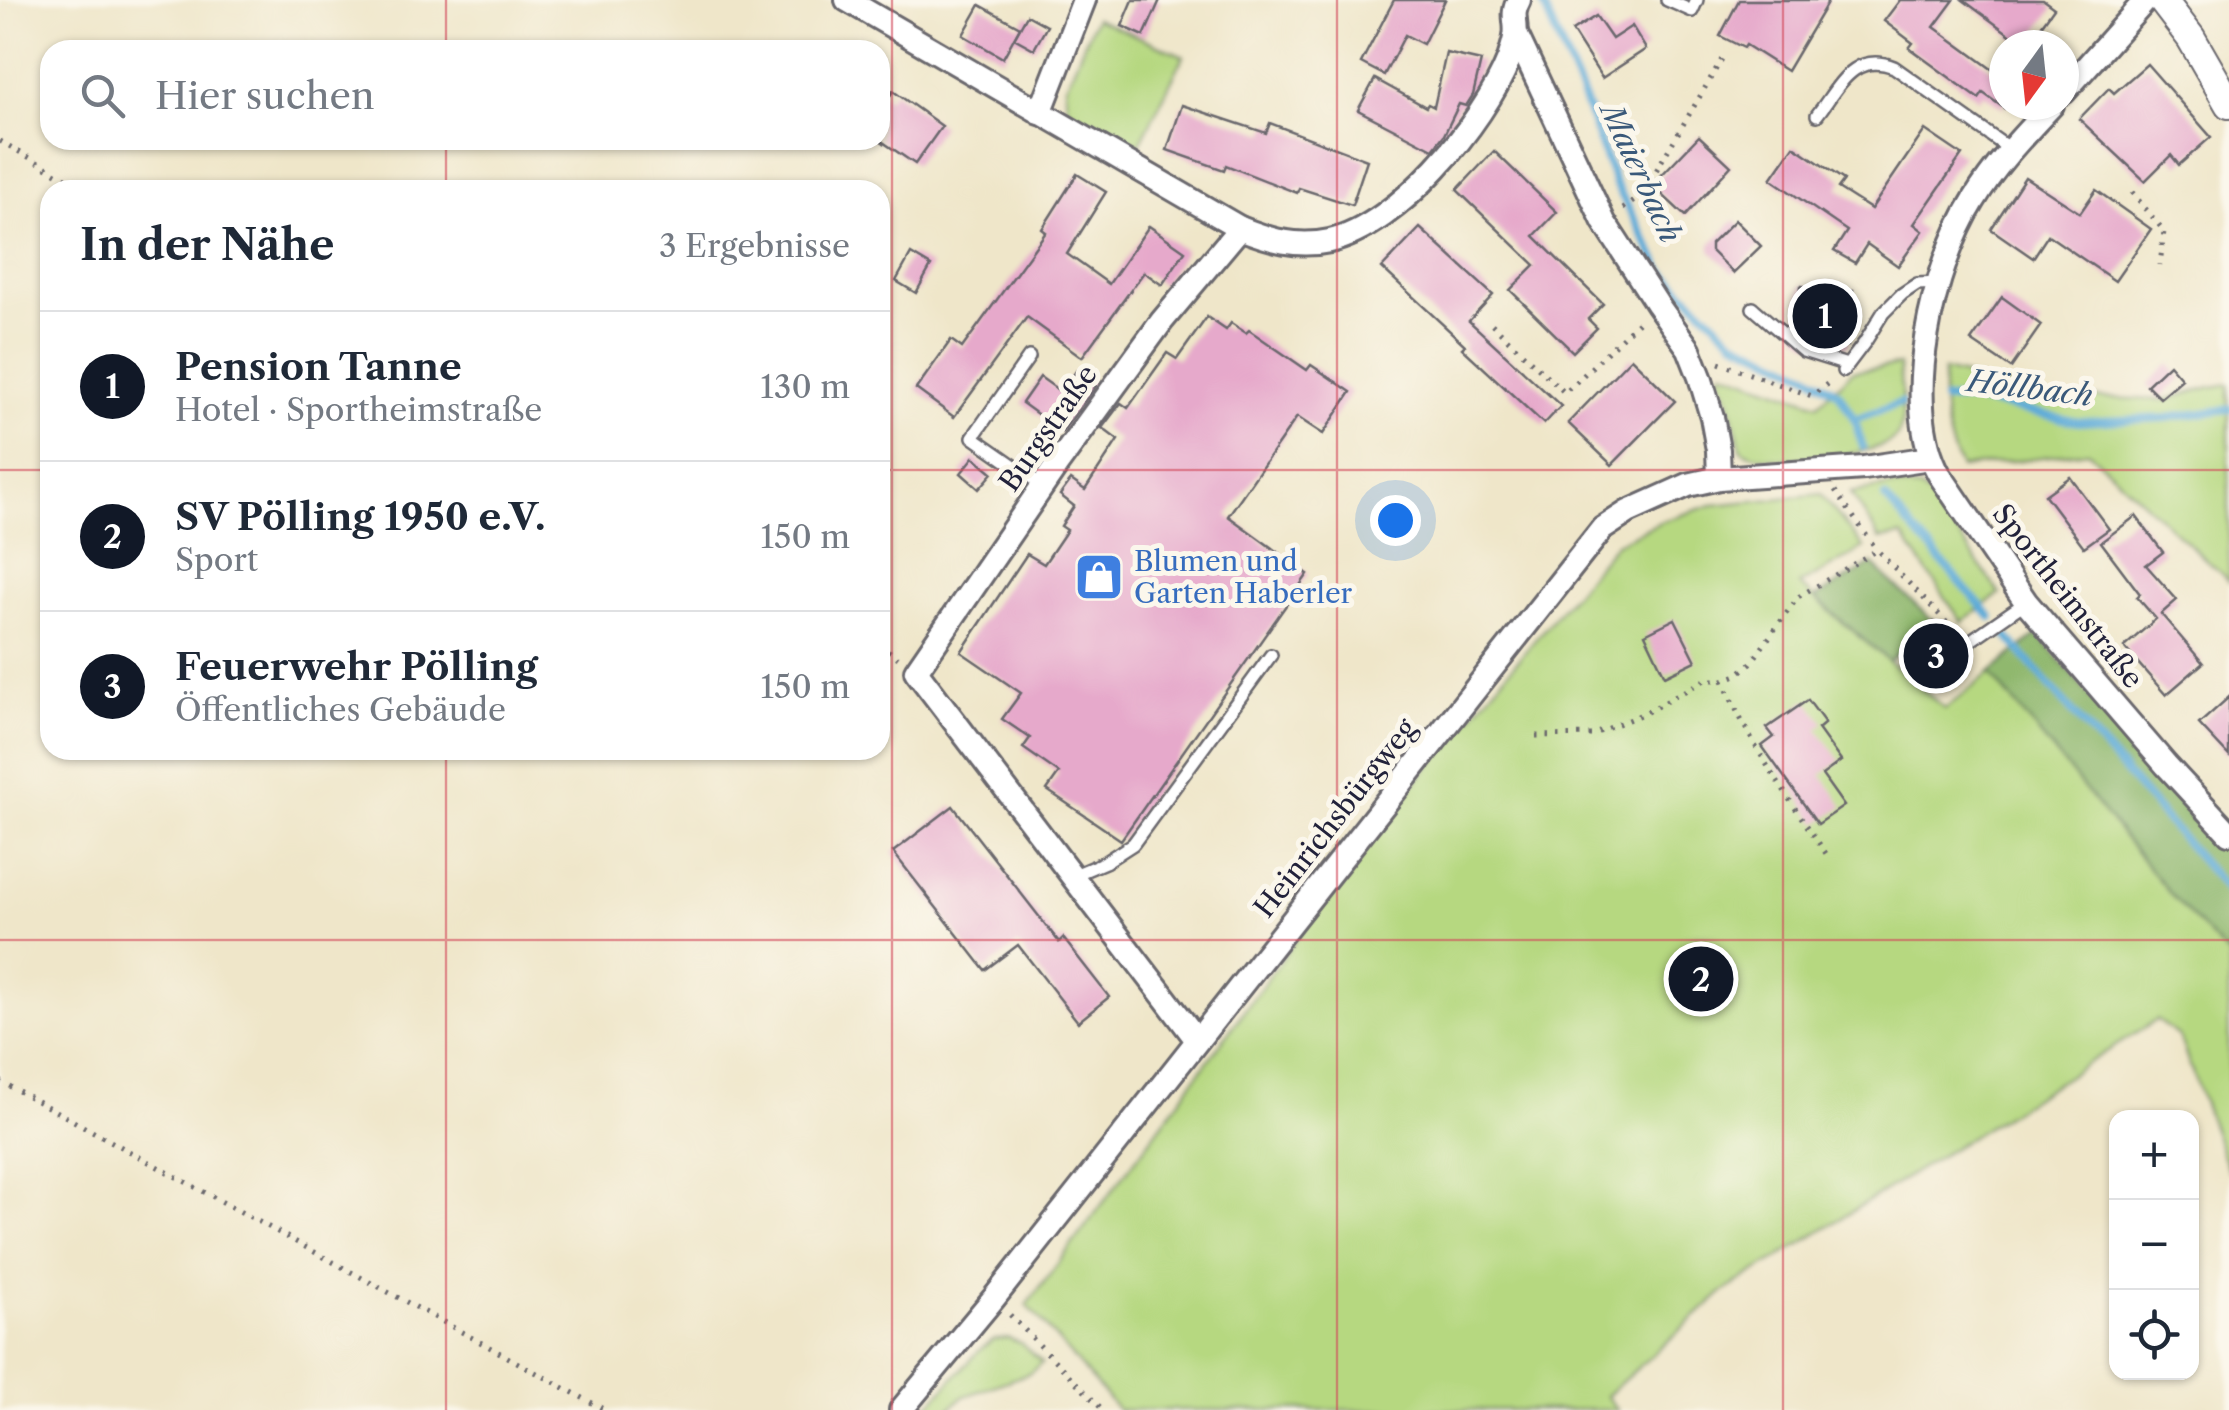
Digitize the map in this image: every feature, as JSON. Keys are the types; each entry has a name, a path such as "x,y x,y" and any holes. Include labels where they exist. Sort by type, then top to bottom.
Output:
{"street":[{"path":"848,0 1240,228 1286,243 1304,244 1358,232 1396,206 1431,174 1494,90 1508,60 1514,11"},
{"path":"1040,113 1084,0"},
{"path":"2079,75 2146,0"},
{"path":"2162,0 2198,50 2229,104"},
{"path":"1514,11 1604,222 1689,349 1712,416 1719,478"},
{"name":"Sportheimstraße","path":"2038,120 1975,197 1947,256 1925,344 1921,377 1923,424 1930,458 2026,602 2229,832"},
{"name":"Burgstraße","path":"1072,876 916,672 1042,486 1162,321 1240,228"},
{"name":"Heinrichsbürgweg","path":"900,1410 994,1298 1602,529 1655,498 1719,478 1864,468 1930,458"},
{"path":"1072,876 1196,1040"}],"lane":[{"path":"1667,0 1692,11 1697,0"},
{"path":"1817,115 1854,69 1865,62 1880,62 2011,150"},
{"path":"1753,308 1803,351 1845,368 1883,313 1902,294 1917,284 1940,283"},
{"path":"1030,357 974,437 1042,486"},
{"path":"1966,644 2026,602"},
{"path":"1072,876 1133,844 1271,655"}],"path":[{"path":"1614,216 1642,196 1722,60"},
{"path":"0,141 69,180"},
{"path":"2132,192 2164,231 2160,265"},
{"path":"1492,324 1565,393 1656,304"},
{"path":"1689,349 1812,396"},
{"path":"1821,472 1877,550 1966,644"},
{"path":"1536,736 1592,735 1647,712 1705,680 1723,680 1736,674 1751,663 1798,596 1877,550"},
{"path":"1723,680 1755,748 1829,858"},
{"path":"0,1081 605,1410"},
{"path":"994,1298 1103,1410"}],"green space":[{"path":"1095,18 1184,56 1136,151 1067,107 1065,88"},
{"path":"1899,365 1903,411 1898,435 1869,450 1821,458 1772,458 1741,449 1720,375 1724,371 1818,404 1852,371"},
{"path":"1943,371 2047,396 2166,400 2229,384 2229,581 2088,451 1961,468 1945,421"},
{"path":"1892,486 1920,489 1933,499 2000,594 1962,622 1903,536 1880,539 1851,493"},
{"path":"1821,494 1864,548 1799,585 1945,709 1990,673 2170,894 2229,956 2229,1172 2179,1036 2157,1020 1722,1293 1606,1396 1617,1410 1118,1410 1027,1305 1374,832 1616,543 1660,522 1712,505"},
{"path":"1872,564 1934,622 1889,661 1815,598"},
{"path":"2038,634 2192,818 2229,856 2229,956 2170,894 1990,673"},
{"path":"1008,1338 1022,1344 1042,1363 1030,1373 962,1397 949,1410 924,1410 981,1349 993,1340"}],"building":[{"path":"1133,0 1160,0 1144,36 1122,26"},
{"path":"1394,0 1445,0 1423,44 1405,35 1384,75 1361,63"},
{"path":"1739,0 1829,0 1787,71 1746,45 1744,48 1720,36"},
{"path":"1900,0 1954,0 1934,27 1989,67 1989,97 1983,93 1979,99 1909,48 1913,43 1884,21"},
{"path":"1963,0 2043,0 2054,8 2038,30 2004,30"},
{"path":"980,5 1020,27 1003,58 963,35"},
{"path":"1027,15 1047,26 1034,49 1014,38"},
{"path":"1596,16 1612,39 1632,26 1646,49 1602,78 1572,31"},
{"path":"1446,53 1481,61 1473,95 1466,106 1459,104 1433,149 1358,110 1375,79 1426,107 1434,107"},
{"path":"2147,64 2211,137 2179,165 2171,155 2145,181 2079,119 2109,88 2114,93"},
{"path":"893,91 942,126 915,164 890,147"},
{"path":"1182,105 1266,133 1270,123 1367,160 1352,205 1299,188 1297,193 1226,165 1224,170 1167,150"},
{"path":"1925,130 1962,155 1914,224 1923,231 1898,266 1867,244 1855,263 1834,251 1847,231 1771,179 1794,146 1844,180 1838,188 1871,209"},
{"path":"1699,136 1731,166 1685,216 1652,185"},
{"path":"1494,151 1557,212 1534,236 1603,304 1588,319 1597,328 1573,352 1510,290 1535,265 1457,190"},
{"path":"1077,174 1106,192 1067,254 1109,284 1149,226 1185,251 1162,285 1144,272 1082,357 1027,317 954,417 916,389 951,340 962,348 1046,232 1042,229"},
{"path":"2025,177 2080,213 2096,190 2151,229 2115,281 2048,235 2033,258 1991,229"},
{"path":"1735,220 1761,246 1733,273 1711,251 1711,244"},
{"path":"1420,228 1493,295 1469,321 1561,406 1544,424 1382,268"},
{"path":"911,254 931,266 916,293 896,281"},
{"path":"1801,286 1853,290 1848,346 1809,343 1797,334"},
{"path":"2002,297 2041,325 2011,368 1971,341"},
{"name":"Blumen und Garten Haberler","path":"1207,317 1226,330 1231,323 1246,333 1249,330 1307,370 1311,365 1351,392 1323,434 1297,417 1228,516 1308,574 1121,840 1047,790 1059,773 1023,748 1030,738 1002,719 1021,693 961,652 1027,554 1044,564 1067,530 1061,526 1074,506 1060,495 1071,480 1085,490 1118,440 1102,428 1121,403 1128,408 1167,353 1177,359"},
{"path":"1631,358 1675,401 1612,465 1568,423"},
{"path":"2169,364 2182,379 2160,398 2147,385"},
{"path":"1076,371 1096,386 1062,432 1022,403 1040,377 1061,392"},
{"path":"974,457 993,473 979,489 961,473"},
{"path":"2070,477 2109,529 2084,547 2045,495"},
{"path":"2136,516 2163,552 2146,565 2177,600 2161,614 2203,663 2166,695 2124,647 2156,619 2101,542"},
{"path":"1675,619 1696,661 1665,676 1645,634"},
{"path":"1934,622 1970,663 1938,691 1902,649"},
{"path":"2229,697 2229,756 2199,724"},
{"path":"1808,700 1825,723 1818,729 1841,761 1822,775 1844,806 1818,824 1762,746 1774,737 1767,728"},
{"path":"953,806 1059,942 1063,938 1109,997 1078,1022 1018,945 985,970 893,852"}],"waterway":[{"name":"Maierbach","path":"1543,5 1615,183 1662,270 1734,340 1839,393 1854,419 1863,447"},
{"name":"Höllbach","path":"1944,400 1975,400 2078,422 2166,418 2229,409"},
{"name":"Höllbach","path":"1854,419 1901,403"},
{"name":"Maierbach","path":"1885,498 1991,617"},
{"name":"Maierbach","path":"2006,635 2229,893"}],"place":[{"name":"Pension Tanne","path":"1825,316"},
{"name":"Blumen und Garten Haberler","path":"1099,577"},
{"name":"Feuerwehr Pölling","path":"1936,656"},
{"name":"SV Pölling 1950 e.V.","path":"1701,979"}]}
